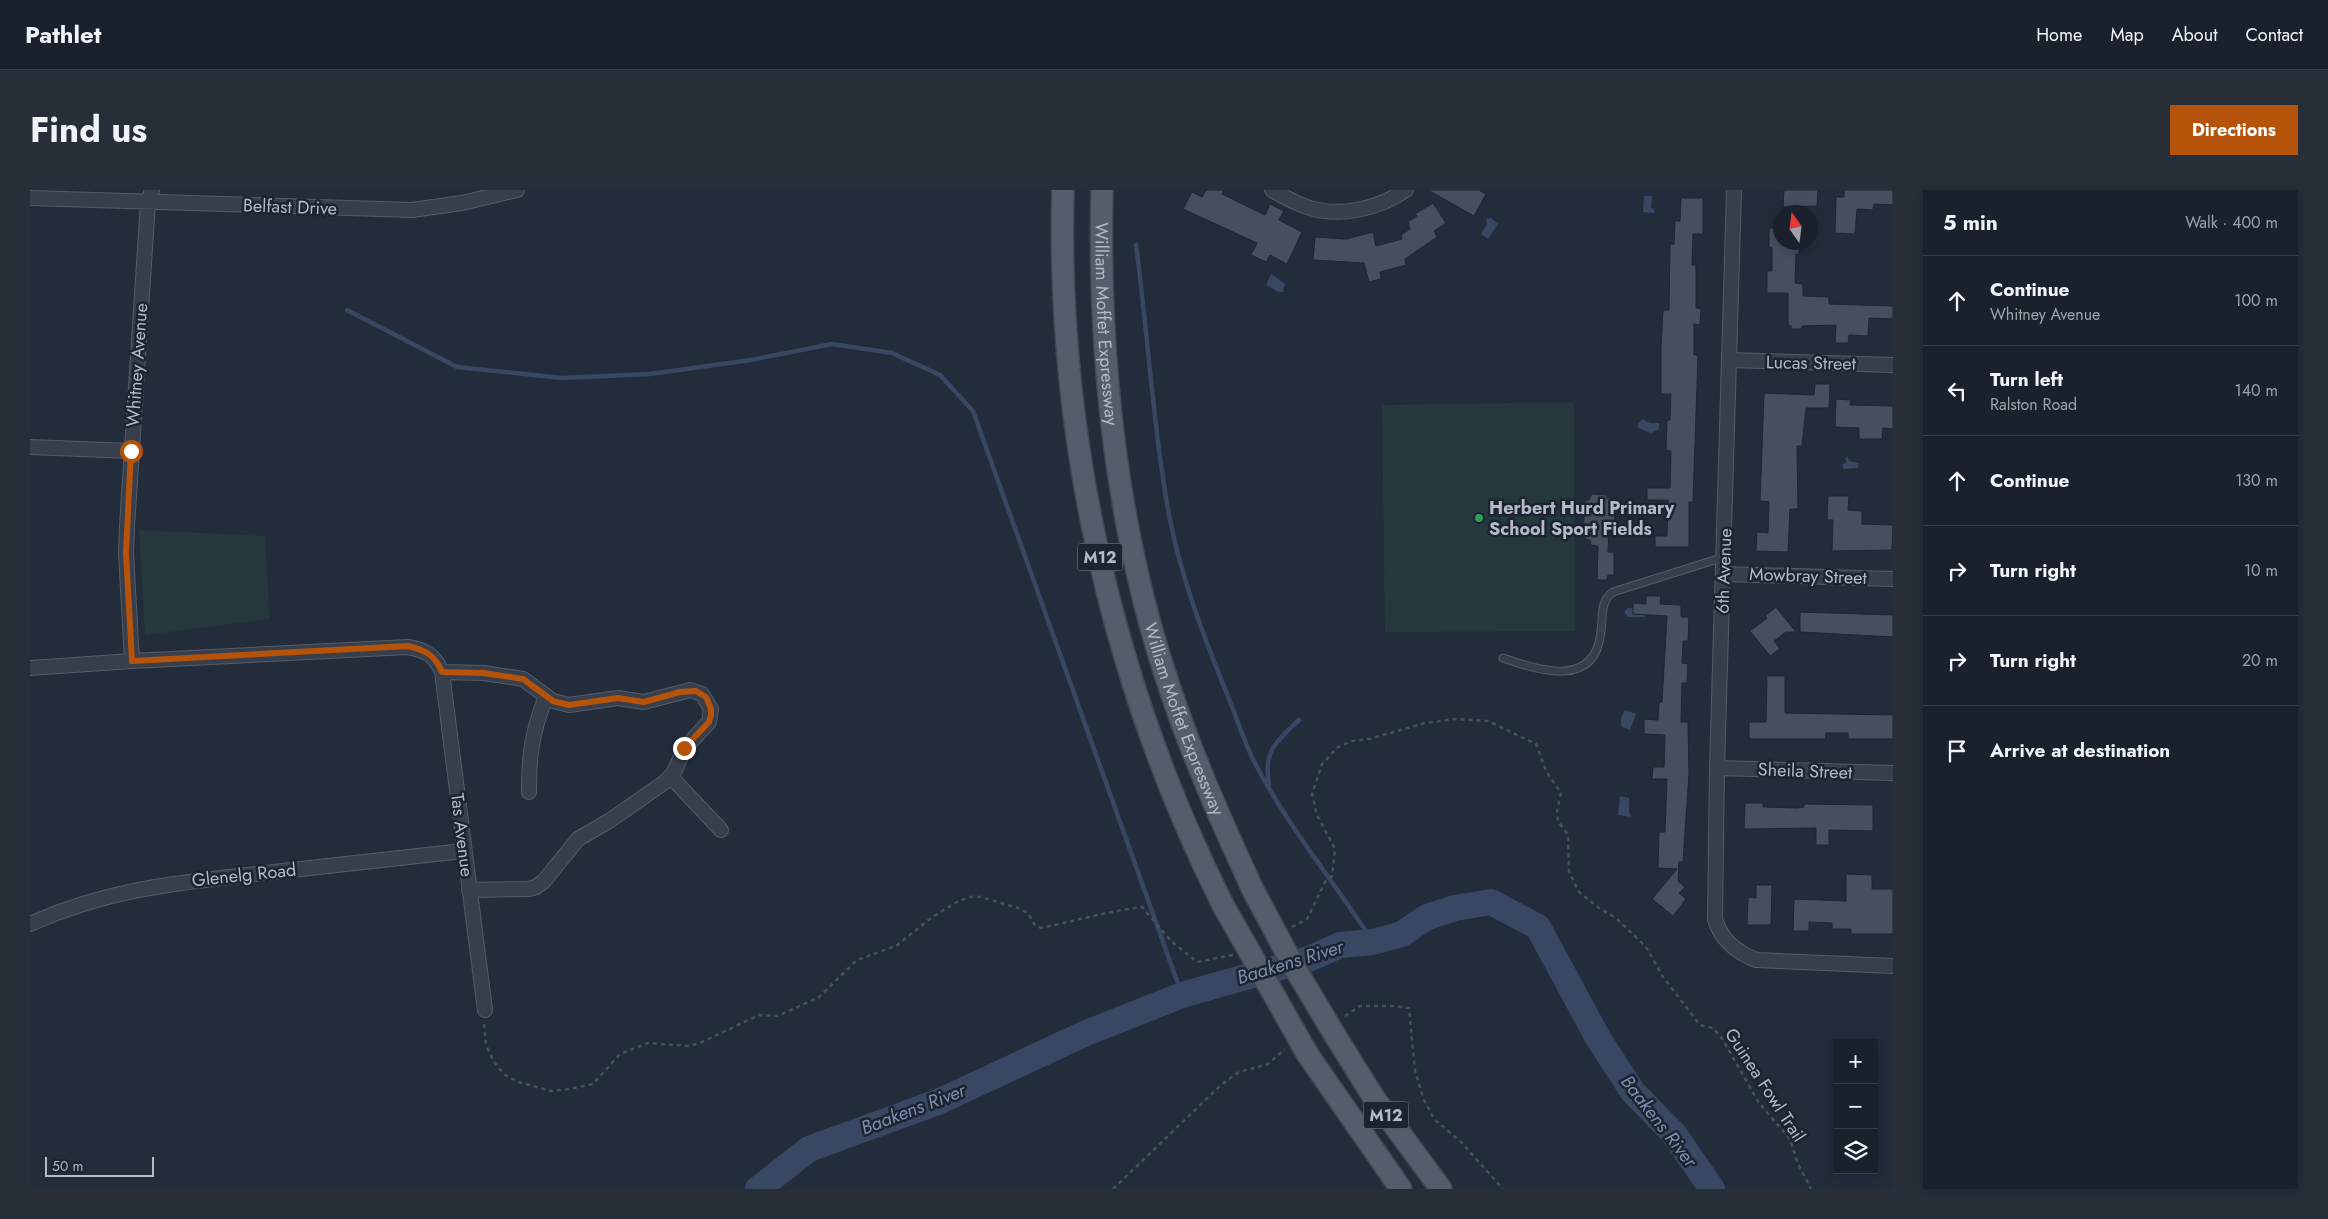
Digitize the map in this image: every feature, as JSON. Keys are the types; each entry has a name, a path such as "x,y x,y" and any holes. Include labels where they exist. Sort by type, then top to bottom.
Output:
{"main road":[{"name":"William Moffet Expressway","path":"1063,190 1064,302 1075,416 1091,514 1120,637 1166,777 1197,852 1223,904 1308,1055 1402,1189"},
{"name":"William Moffet Expressway","path":"1102,190 1100,256 1103,343 1109,409 1130,533 1151,624 1170,690 1223,826 1254,890 1294,965 1374,1098 1441,1189"}],"street":[{"name":"Belfast Drive","path":"30,198 150,196 412,210 517,190"},
{"path":"1272,190 1306,206 1336,211 1372,206 1406,190"},
{"name":"6th Avenue","path":"1734,190 1714,912 1720,931 1731,946 1741,954 1767,962 1893,966"},
{"name":"Whitney Avenue","path":"132,661 126,553 131,451 150,196"},
{"name":"Lucas Street","path":"1729,360 1893,365"},
{"path":"30,447 131,451"},
{"name":"Mowbray Street","path":"1724,574 1893,578"},
{"path":"30,668 408,646 421,649 440,666 523,679 546,696 560,703 580,705 618,698 644,702 690,690 702,694 711,709 709,722 684,748 671,777 609,821 578,839 544,881 536,887 529,889 468,890"},
{"name":"Tas Avenue","path":"440,666 485,1010"},
{"path":"530,792 532,732 546,696"},
{"name":"Sheila Street","path":"1717,768 1893,773"},
{"path":"671,777 721,830"},
{"name":"Glenelg Road","path":"30,924 62,910 112,894 165,884 463,851"}],"lane":[{"path":"1502,658 1542,671 1575,669 1593,658 1598,650 1604,601 1612,592 1724,557"}],"path":[{"name":"Guinea Fowl Trail","path":"1307,919 1325,882 1332,876 1335,849 1317,815 1312,794 1322,764 1338,747 1352,741 1369,740 1425,723 1455,719 1488,720 1536,744 1546,771 1561,793 1557,811 1558,821 1568,835 1569,871 1578,891 1599,908 1616,918 1646,947 1663,977 1700,1025 1714,1028 1723,1040 1758,1103 1790,1139 1798,1164 1811,1189"},
{"path":"485,1010 486,1045 494,1062 505,1075 518,1082 551,1091 593,1084 605,1074 620,1054 648,1043 690,1046 759,1015 778,1016 819,997 857,960 896,946 931,918 957,902 970,898 982,897 1018,908 1028,913 1034,924 1041,928 1103,916 1117,910 1142,907 1171,941 1197,962 1229,957"}],"green space":[{"name":"Herbert Hurd Primary School Sport Fields","path":"1574,402 1575,631 1385,632 1382,405"},
{"path":"139,530 265,536 270,619 145,635"}],"water":[{"path":"1644,196 1652,196 1651,208 1654,209 1654,213 1643,212"},
{"path":"1491,218 1498,224 1488,239 1481,234 1487,224 1486,219"},
{"path":"1271,274 1285,284 1283,292 1278,292 1266,285"},
{"path":"1643,419 1650,423 1659,423 1659,429 1651,433 1638,428 1638,423"},
{"path":"1847,456 1849,461 1859,463 1858,468 1844,469 1842,465 1847,462 1845,459"},
{"path":"1628,608 1643,609 1645,617 1628,617 1624,612"},
{"path":"1625,710 1636,714 1630,730 1621,725 1621,718"},
{"path":"1620,796 1629,798 1629,813 1631,817 1618,815"}],"building":[{"path":"1206,190 1224,190 1222,194 1265,215 1270,204 1284,211 1279,220 1302,232 1287,264 1270,255 1266,262 1251,255 1257,243 1183,209 1192,192 1202,197"},
{"path":"1428,190 1479,190 1486,194 1474,216"},
{"path":"1784,190 1818,190 1817,205 1783,205"},
{"path":"1844,190 1893,190 1893,205 1874,204 1873,210 1857,209 1855,234 1835,233 1836,197 1844,197"},
{"path":"1681,198 1703,198 1703,234 1693,234 1692,265 1696,265 1696,308 1701,309 1700,325 1694,324 1694,355 1698,355 1693,502 1689,502 1689,547 1655,547 1655,536 1667,536 1668,500 1647,500 1647,488 1670,488 1671,451 1666,450 1667,420 1670,420 1671,394 1661,394 1661,347 1663,310 1669,310 1670,244 1674,244 1675,221 1680,221"},
{"path":"1433,203 1446,223 1434,231 1437,237 1405,259 1406,265 1380,272 1381,279 1369,282 1364,263 1313,260 1315,237 1346,239 1373,232 1376,246 1402,239 1401,235 1410,229 1408,222 1417,216 1415,214"},
{"path":"1769,228 1773,228 1773,250 1799,250 1799,254 1796,254 1795,283 1803,284 1803,296 1829,297 1829,304 1893,306 1893,319 1869,318 1868,336 1849,335 1848,343 1835,343 1836,325 1802,326 1802,329 1791,329 1791,326 1788,325 1788,293 1767,293 1767,271 1772,271 1772,248 1769,247"},
{"path":"1815,384 1830,384 1829,408 1806,408 1802,446 1797,446 1798,509 1790,509 1788,552 1756,551 1757,532 1768,533 1769,502 1760,501 1764,393 1814,395"},
{"path":"1836,399 1851,400 1850,405 1893,406 1893,429 1883,428 1882,439 1859,439 1859,428 1835,427"},
{"path":"1592,494 1607,495 1607,498 1611,498 1610,512 1615,512 1614,528 1609,528 1608,552 1614,552 1614,575 1608,575 1607,580 1597,580 1598,546 1590,545 1591,541 1583,538 1585,500 1589,500"},
{"path":"1828,496 1849,496 1848,510 1862,511 1862,524 1893,525 1892,550 1832,551 1833,520 1827,520"},
{"path":"1646,596 1661,596 1660,604 1681,605 1681,617 1689,617 1688,641 1683,641 1682,663 1688,664 1687,683 1682,683 1681,722 1688,722 1689,773 1683,862 1679,862 1678,881 1685,887 1679,893 1686,899 1673,916 1652,899 1677,869 1658,868 1659,832 1665,832 1667,779 1652,779 1653,767 1664,767 1665,735 1644,734 1644,719 1658,720 1659,702 1662,702 1667,616 1633,614 1633,603 1646,604"},
{"path":"1776,607 1796,632 1786,632 1774,641 1780,649 1770,656 1750,631 1767,618 1765,616"},
{"path":"1800,612 1893,615 1893,637 1800,632"},
{"path":"1767,676 1785,676 1785,713 1893,715 1893,739 1848,739 1848,733 1826,733 1825,739 1749,739 1749,722 1766,722"},
{"path":"1745,803 1763,803 1763,807 1797,808 1804,807 1804,804 1873,805 1873,831 1829,830 1829,845 1816,845 1816,828 1744,829"},
{"path":"1846,874 1872,875 1872,889 1893,889 1893,934 1851,934 1851,929 1832,929 1832,923 1809,922 1809,931 1793,931 1794,899 1846,901"},
{"path":"1756,885 1772,885 1771,925 1747,925 1748,897 1756,898"}],"waterway":[{"path":"1136,245 1163,482 1174,539 1194,608 1256,765 1283,811 1373,942"},
{"path":"347,310 457,367 562,378 650,374 751,360 832,344 892,353 940,375 973,411 1182,995"},
{"path":"1269,784 1268,763 1273,748 1299,720"},
{"name":"Baakens River","path":"758,1189 809,1149 938,1102 1084,1034 1182,995 1309,959 1340,945 1373,942 1402,934 1427,917 1455,908 1491,902 1538,927 1598,1038 1633,1092 1674,1134 1712,1189"}],"place":[{"name":"Herbert Hurd Primary School Sport Fields","path":"1479,518"}],"route":[{"path":"131,451 126,553 132,661 408,646 421,649 430,654 437,660 442,672 484,673 523,679 553,701 569,705 580,705 618,698 644,702 680,692 696,691 706,697 711,709 711,715 709,722 684,748"}]}
